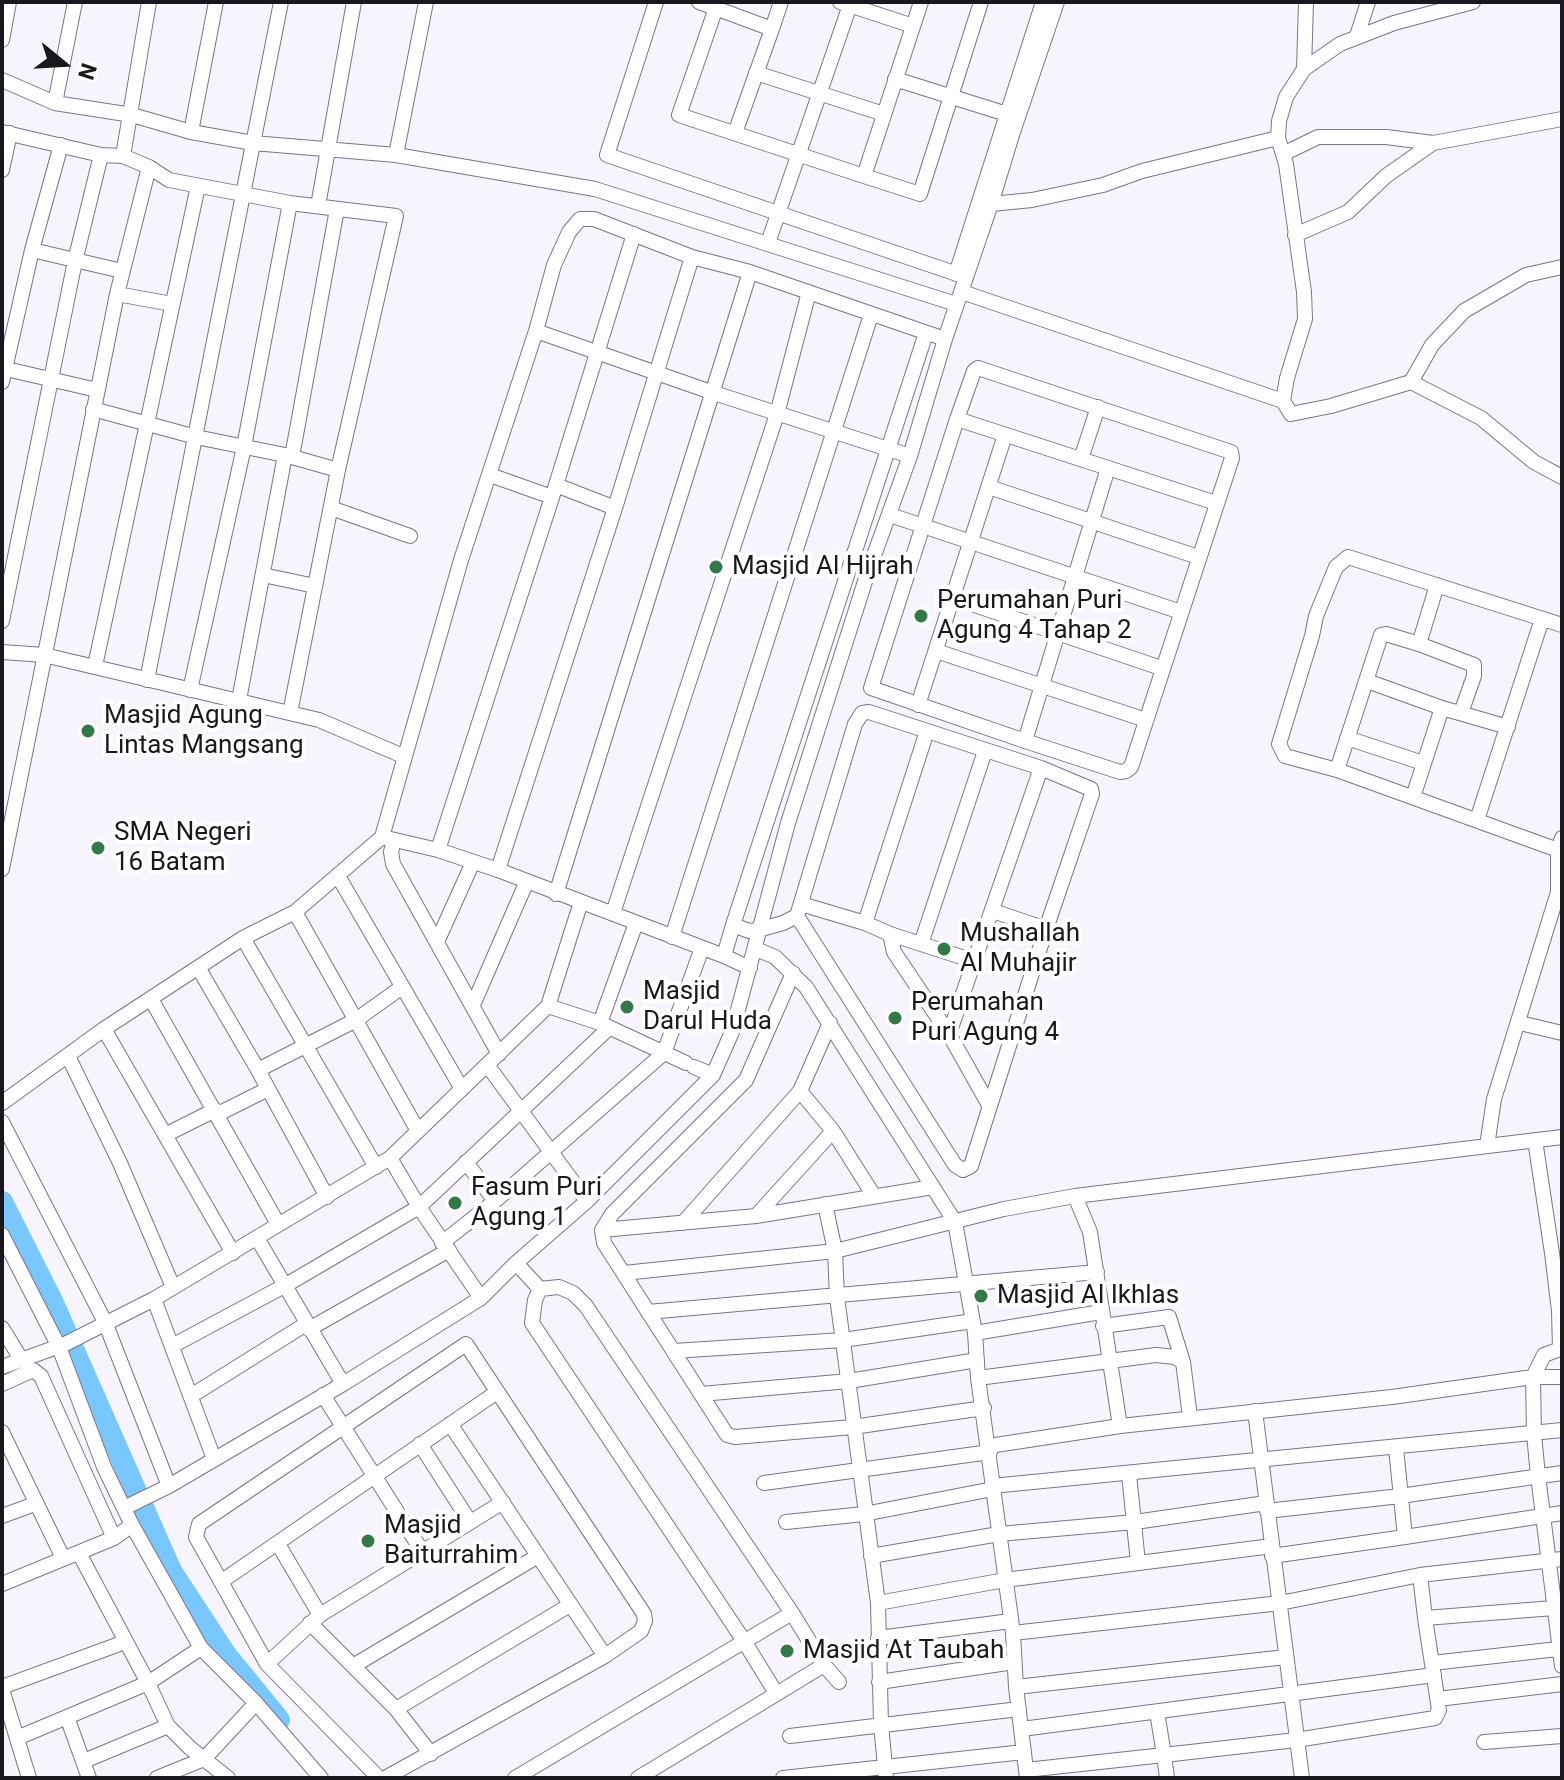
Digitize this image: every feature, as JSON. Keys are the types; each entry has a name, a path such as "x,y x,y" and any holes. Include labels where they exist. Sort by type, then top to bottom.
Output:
{"street":[{"path":"2,40 9,2"},
{"path":"55,103 75,2"},
{"path":"123,156 149,2"},
{"path":"191,132 216,2"},
{"path":"147,680 281,2"},
{"path":"318,206 354,2"},
{"path":"396,155 426,2"},
{"path":"656,2 607,155 777,213 960,286 1283,401 1291,414 1331,406 1411,382 1432,345 1464,311 1526,275 1562,267"},
{"path":"699,2 717,4 772,29"},
{"path":"735,133 781,2"},
{"path":"864,176 921,2"},
{"path":"717,4 679,115 920,194 981,2"},
{"path":"129,1506 343,1384 481,1298 587,1201 713,1075 732,1032 756,949 770,927 788,823 868,572 893,516 1043,2"},
{"path":"960,286 991,204 1012,115 1057,2"},
{"path":"1304,69 1306,2"},
{"path":"1357,36 1368,2"},
{"path":"1283,401 1305,319 1304,292 1278,138 1286,97 1304,69 1340,44 1394,23 1473,2"},
{"path":"768,243 847,3 913,26"},
{"path":"756,73 884,114"},
{"path":"895,79 1012,115"},
{"path":"2,80 55,103 132,115 191,132 253,143 396,155 595,189 768,243 960,286"},
{"path":"1283,154 1318,137 1386,137 1433,143 1562,119"},
{"path":"2,170 6,133 101,155 123,156 169,180 290,203 396,216 338,470 315,586 296,715"},
{"path":"991,204 1032,200 1103,185 1142,171 1278,138"},
{"path":"1295,235 1348,212 1386,176 1433,143"},
{"path":"61,145 3,373 97,390"},
{"path":"2,621 75,261 101,155"},
{"path":"2,869 117,294 149,167"},
{"path":"95,666 198,186"},
{"path":"190,690 244,447 290,203"},
{"path":"239,700 337,209"},
{"path":"499,1054 393,864 388,838 403,756 461,560 536,331 554,265 569,232 580,219 594,219 692,257 750,272 945,339"},
{"path":"438,850 634,234"},
{"path":"32,250 122,271"},
{"path":"498,870 692,257"},
{"path":"556,894 750,272"},
{"path":"613,913 777,414 809,292"},
{"path":"117,294 172,304"},
{"path":"672,937 871,315"},
{"path":"536,331 657,374 910,456"},
{"path":"724,956 926,333"},
{"path":"978,368 1231,452 1232,458 1131,767 1126,771 1120,772 874,690 871,684 920,524 957,419 974,371 978,368"},
{"path":"1411,382 1481,418 1534,462 1562,477"},
{"path":"1081,459 1098,407"},
{"path":"93,409 338,470"},
{"path":"957,419 1216,503"},
{"path":"918,705 1005,435"},
{"path":"1025,741 1108,468"},
{"path":"490,475 615,508"},
{"path":"989,487 1198,557"},
{"path":"331,508 410,536"},
{"path":"893,516 1181,612"},
{"path":"1487,1146 1494,1099 1560,893 1560,844 1477,820 1337,770 1285,756 1279,744 1316,616 1336,567 1348,557 1562,625"},
{"path":"263,575 315,586"},
{"path":"1419,644 1437,585"},
{"path":"954,598 1161,668"},
{"path":"1477,820 1542,619"},
{"path":"1337,770 1381,635 1419,644 1474,665 1474,676 1461,713"},
{"path":"936,651 1146,720"},
{"path":"2,652 44,655 319,720 403,756"},
{"path":"1367,681 1442,708 1508,727"},
{"path":"1413,797 1442,708"},
{"path":"869,712 927,731 1041,768 1086,786 1092,794 971,1166 963,1170 955,1165 897,1076 799,910 855,724 862,713 869,712"},
{"path":"865,923 927,731"},
{"path":"1347,738 1423,763"},
{"path":"921,944 985,751"},
{"path":"949,1034 1041,768"},
{"path":"388,838 438,850 498,870 750,968"},
{"path":"2,1103 104,1029 243,938 295,912 388,838"},
{"path":"437,942 473,862"},
{"path":"338,876 462,1089"},
{"path":"473,1005 527,881"},
{"path":"2,1367 62,1345 154,1299 390,1158 548,1006 581,902"},
{"path":"733,925 749,931 770,927 799,910 865,923 974,961"},
{"path":"993,911 1046,929"},
{"path":"295,912 418,1131"},
{"path":"172,1346 286,1285 419,1207 605,1026 636,923"},
{"path":"890,934 894,952 949,1034 989,1105"},
{"path":"243,938 376,1167"},
{"path":"191,1396 446,1246 664,1053 702,948"},
{"path":"756,949 775,957 793,973 830,1023 955,1222 968,1285 978,1378 990,1449 1026,1774 1296,1740 1435,1718 1439,1710 1438,1699 1420,1575"},
{"path":"199,969 327,1197"},
{"path":"793,973 746,1080 612,1214 602,1230 604,1243 727,1435 735,1437 853,1427 984,1408"},
{"path":"258,1070 356,1020 402,987"},
{"path":"151,999 278,1224"},
{"path":"548,1006 605,1026 713,1075"},
{"path":"683,1223 800,1091 830,1023"},
{"path":"1520,1023 1562,1033"},
{"path":"104,1029 233,1253"},
{"path":"68,1056 120,1163 173,1287"},
{"path":"488,1066 587,1201"},
{"path":"873,1091 897,1076"},
{"path":"167,1134 268,1089"},
{"path":"800,1091 833,1131 874,1196"},
{"path":"2,1122 105,1322 164,1488"},
{"path":"756,1216 833,1131"},
{"path":"624,1273 835,1251 1004,1209 1075,1196 1562,1137"},
{"path":"1535,1140 1557,1252 1561,1348 1544,1355 1533,1377 1534,1434 1542,1516 1555,1559 1558,1649 1562,1666"},
{"path":"390,1158 481,1298"},
{"path":"466,1162 495,1201"},
{"path":"602,1230 756,1216 933,1187"},
{"path":"1075,1196 1090,1232 1120,1426"},
{"path":"825,1204 835,1251 837,1297 858,1471 878,1603 885,1772"},
{"path":"2,1235 62,1345 87,1427 129,1506 132,1525 201,1648 256,1703 321,1778"},
{"path":"257,1238 343,1384"},
{"path":"516,1263 540,1289"},
{"path":"648,1312 1097,1272"},
{"path":"540,1289 559,1287 573,1293 586,1306 824,1665 839,1682"},
{"path":"540,1289 532,1323 776,1693"},
{"path":"154,1299 214,1459"},
{"path":"674,1351 843,1340 974,1327 1169,1317 1183,1362 1190,1417"},
{"path":"2,1328 21,1359"},
{"path":"466,1344 497,1392 644,1614 645,1621 641,1631 605,1656 431,1754 382,1778 267,1664 196,1537 199,1524 466,1344"},
{"path":"978,1378 1156,1355 1175,1357 1183,1362"},
{"path":"701,1394 849,1381 977,1360"},
{"path":"2,1384 33,1370 41,1376 114,1538"},
{"path":"764,1483 858,1471 1120,1426 1392,1397 1533,1377 1562,1377"},
{"path":"222,1581 497,1392"},
{"path":"323,1395 422,1551"},
{"path":"1255,1411 1302,1778"},
{"path":"450,1424 605,1656"},
{"path":"786,1522 864,1514 992,1487 1562,1430"},
{"path":"2,1432 63,1558"},
{"path":"420,1444 470,1522"},
{"path":"1396,1448 1405,1537"},
{"path":"871,1556 999,1534 1400,1496 1562,1473"},
{"path":"1129,1474 1138,1563"},
{"path":"267,1664 315,1619 503,1502"},
{"path":"2,1516 35,1504"},
{"path":"878,1603 1005,1580 1138,1563 1405,1537 1562,1513"},
{"path":"2,1584 114,1538 132,1525"},
{"path":"278,1544 315,1619 353,1666 396,1709 431,1754"},
{"path":"79,1553 168,1726 228,1778"},
{"path":"353,1666 538,1556"},
{"path":"878,1638 1280,1603 1420,1575 1555,1559"},
{"path":"396,1709 570,1605"},
{"path":"515,1778 792,1613"},
{"path":"1425,1618 1557,1615"},
{"path":"26,1777 11,1733 2,1688 125,1642"},
{"path":"11,1733 67,1717 148,1683 201,1648"},
{"path":"1022,1729 1291,1696 1558,1649"},
{"path":"1016,1687 1286,1657"},
{"path":"879,1682 1014,1662"},
{"path":"638,1778 824,1665"},
{"path":"1438,1699 1562,1684"},
{"path":"157,1778 204,1759 256,1703"},
{"path":"790,1736 1019,1709"},
{"path":"1157,1712 1167,1778"},
{"path":"67,1717 89,1778"},
{"path":"84,1761 168,1726"},
{"path":"1484,1742 1562,1736"},
{"path":"783,1778 885,1772 1024,1752"}],"waterway":[{"path":"2,1202 52,1301 171,1571 226,1655 279,1720"}],"place":[{"name":"Masjid Al Hijrah","path":"716,567"},
{"name":"Perumahan Puri Agung 4 Tahap 2","path":"921,616"},
{"name":"Masjid Agung Lintas Mangsang","path":"88,731"},
{"name":"SMA Negeri 16 Batam","path":"98,848"},
{"name":"Mushallah Al Muhajir","path":"944,949"},
{"name":"Masjid Darul Huda","path":"627,1007"},
{"name":"Perumahan Puri Agung 4","path":"895,1018"},
{"name":"Fasum Puri Agung 1","path":"455,1203"},
{"name":"Masjid Al Ikhlas","path":"981,1296"},
{"name":"Masjid Baiturrahim","path":"368,1541"},
{"name":"Masjid At Taubah","path":"787,1651"}]}
